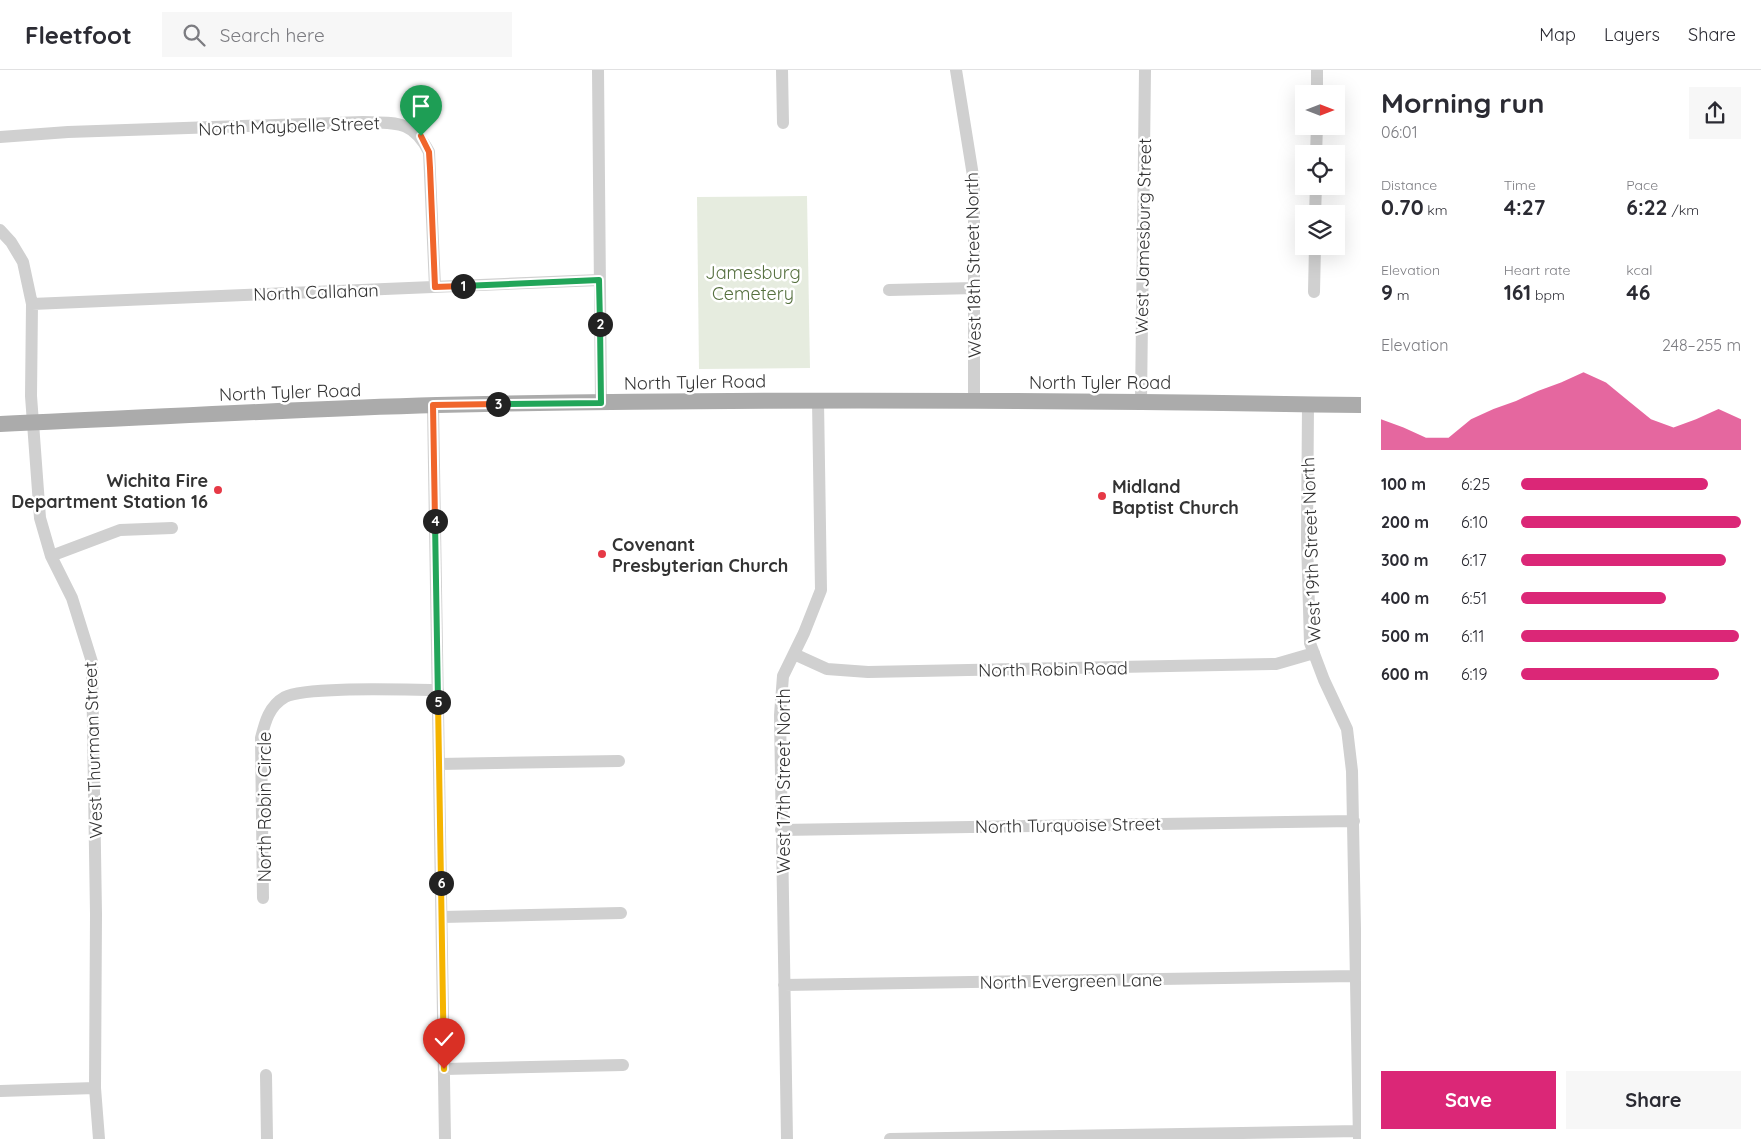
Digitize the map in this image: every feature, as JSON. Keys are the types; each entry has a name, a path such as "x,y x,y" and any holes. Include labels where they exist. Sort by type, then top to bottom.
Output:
{"main road":[{"name":"North Tyler Road","path":"0,424 433,405 818,401 1361,405"}],"street":[{"path":"598,70 601,403"},
{"path":"782,70 783,123"},
{"name":"West 18th Street North","path":"956,70 974,182 974,401"},
{"name":"West Jamesburg Street","path":"1141,402 1145,70"},
{"path":"1317,70 1317,85"},
{"name":"North Maybelle Street","path":"0,137 68,132 363,122 408,126 421,136 429,152 435,287"},
{"name":"West Thurman Street","path":"0,230 11,242 23,262 32,304 31,396 40,518 51,556 72,598 92,662 96,914 95,1088 99,1139"},
{"path":"1314,292 1315,255"},
{"name":"North Callahan","path":"32,304 599,280"},
{"path":"889,290 975,288"},
{"name":"West 17th Street North","path":"787,1139 780,715 783,676 821,590 818,401"},
{"name":"West 19th Street North","path":"1308,404 1307,540 1310,643 1324,680 1347,729 1352,771 1359,1135"},
{"path":"433,405 445,1139"},
{"path":"51,556 120,530 172,528"},
{"name":"North Robin Road","path":"794,654 827,669 868,672 1276,664 1314,653"},
{"name":"North Robin Circle","path":"264,898 261,738 266,716 285,697 312,692 438,690"},
{"path":"439,764 619,761"},
{"name":"North Turquoise Street","path":"782,830 1354,821"},
{"path":"442,917 621,913"},
{"name":"North Evergreen Lane","path":"784,985 1357,976"},
{"path":"444,1069 623,1065"},
{"path":"266,1075 267,1139"},
{"path":"0,1091 95,1088"},
{"path":"890,1139 1359,1135"}],"green space":[{"name":"Jamesburg Cemetery","path":"807,196 810,368 699,369 697,197"}],"place":[{"name":"Wichita Fire Department Station 16","path":"218,490"},
{"name":"Midland Baptist Church","path":"1102,496"},
{"name":"Covenant Presbyterian Church","path":"602,554"}],"route":[{"path":"421,136 429,152 435,287 599,280 601,403 433,405 444,1069"}]}
